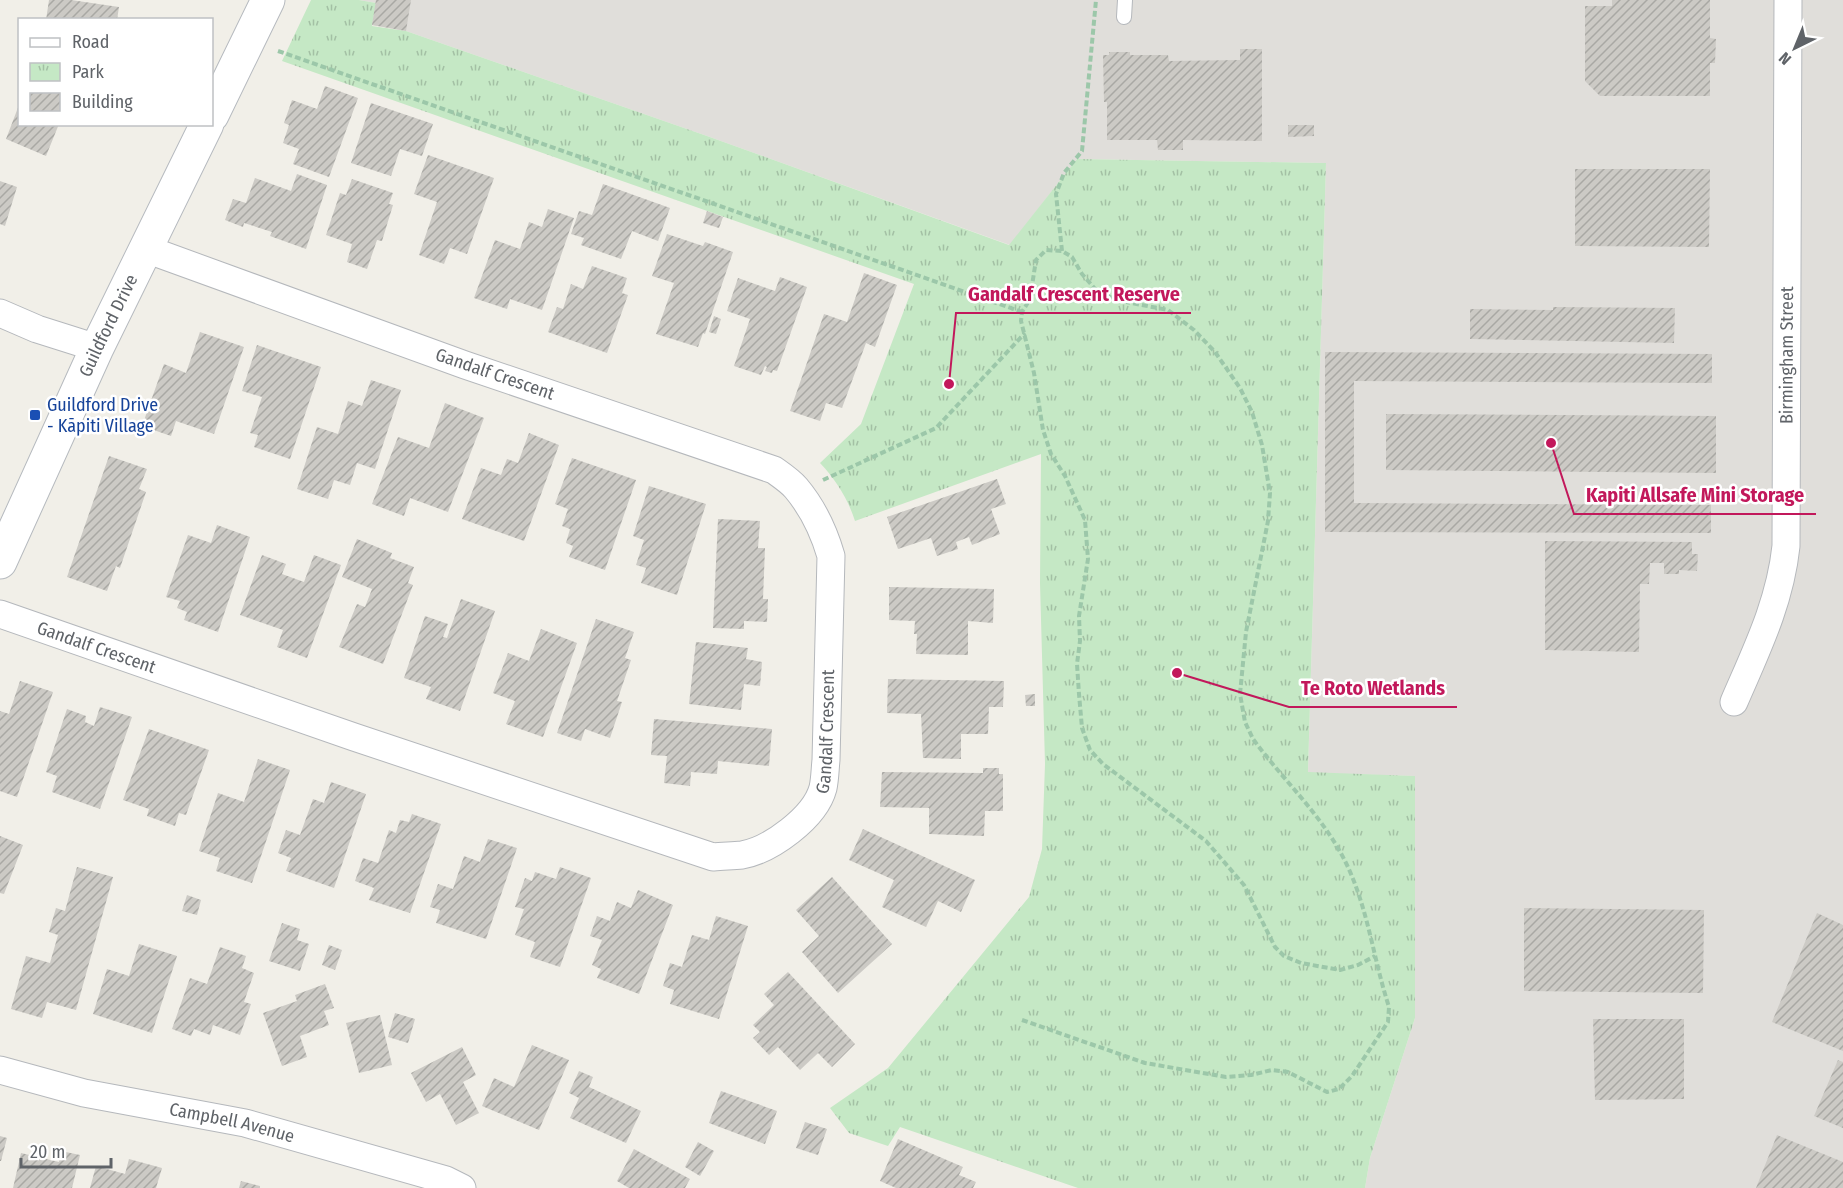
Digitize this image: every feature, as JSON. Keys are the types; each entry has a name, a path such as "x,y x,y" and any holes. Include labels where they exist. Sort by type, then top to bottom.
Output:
{"street":[{"path":"213,113 268,0"},
{"name":"Birmingham Street","path":"1734,702 1771,618 1784,570 1786,546 1788,0"},
{"name":"Guildford Drive","path":"0,562 97,348 206,126"},
{"name":"Gandalf Crescent","path":"0,614 354,737 713,857 743,855 766,847 809,814 823,790 826,760 831,556 826,538 808,504 798,490 774,470 465,364 146,249"},
{"path":"0,313 37,329 97,348"},
{"name":"Campbell Avenue","path":"0,1070 84,1093 245,1122 447,1179 462,1188"}],"lane":[{"path":"1124,17 1125,0"}],"path":[{"path":"1062,251 1056,194 1064,173 1082,151 1096,0"},
{"path":"248,40 1022,312"},
{"path":"1022,1020 1145,1063 1226,1077 1272,1070 1288,1072 1326,1092 1339,1089 1352,1076 1388,1022 1389,1007 1363,907 1345,860 1327,830 1253,739 1241,707 1242,666 1252,600 1268,521 1270,493 1263,445 1252,412 1240,388 1215,352 1194,330 1168,310 1116,300 1096,290 1071,257 1062,251 1046,250 1036,260 1031,292 1022,312 1021,321 1034,373 1043,430 1051,454 1077,503 1087,535 1088,559 1081,599 1077,664 1082,729 1090,750 1103,764 1206,841 1244,885 1275,947 1284,956 1301,963 1340,970 1358,965 1375,956"},
{"path":"798,490 936,429 1025,333"}],"shaded area":[{"path":"359,0 1843,0 1843,1188 1365,1188 1370,1158 1415,1018 1415,776 1308,773 1326,163 1077,159 1010,245 406,31 372,25 376,3"}],"green space":[{"path":"311,0 359,0 376,3 372,26 406,31 1009,245 1077,159 1326,163 1308,772 1415,776 1415,1018 1370,1158 1365,1188 1078,1188 900,1127 888,1146 849,1133 830,1108 888,1068 1029,897 1042,849 1045,764 1040,583 1041,454 855,521 841,490 820,463 861,424 914,284 282,61"}],"building":[{"path":"49,0 71,0 119,7 117,18 46,18"},
{"path":"376,0 411,0 406,31 372,25"},
{"path":"1612,0 1710,0 1710,38 1716,39 1715,63 1710,63 1710,96 1600,96 1585,81 1585,6 1612,6"},
{"path":"1240,49 1262,49 1262,141 1183,140 1183,150 1158,150 1157,140 1107,140 1103,55 1109,55 1109,52 1130,52 1130,55 1168,55 1169,61 1240,60"},
{"path":"325,86 358,98 329,177 293,164 299,149 283,143 289,125 284,123 292,100 317,109"},
{"path":"371,103 433,124 422,156 400,149 391,176 351,163"},
{"path":"18,108 18,126 58,126 46,156 6,139"},
{"path":"1288,125 1314,125 1314,136 1288,137"},
{"path":"428,155 494,178 467,254 450,248 444,264 419,255 437,202 414,194"},
{"path":"1575,169 1710,169 1709,247 1575,246"},
{"path":"297,174 327,185 306,249 270,236 272,232 244,223 243,227 225,220 233,199 246,203 255,178 291,191"},
{"path":"352,179 393,193 389,204 393,205 382,241 377,240 367,269 347,262 352,244 326,235 340,193 346,195"},
{"path":"0,181 17,187 5,226 0,224"},
{"path":"603,184 670,208 658,241 632,231 621,259 581,245 584,238 571,234 579,211 592,215"},
{"path":"548,209 574,218 542,310 510,299 507,309 474,298 495,240 520,249 529,222 542,227"},
{"path":"707,211 723,217 719,228 703,223"},
{"path":"667,234 703,246 705,242 733,252 705,334 703,333 698,347 656,334 674,283 652,276"},
{"path":"592,266 627,278 622,293 628,295 607,353 548,332 557,307 563,309 571,284 583,289"},
{"path":"864,273 897,285 875,347 866,343 842,408 826,403 820,421 790,411 824,314 847,322"},
{"path":"780,277 807,287 777,371 773,370 772,373 765,371 767,367 765,366 761,375 734,366 750,319 727,311 738,278 775,291"},
{"path":"1553,307 1675,308 1674,343 1470,339 1470,309 1553,310"},
{"path":"714,316 721,319 716,334 709,332"},
{"path":"200,332 244,347 214,434 176,421 171,436 142,426 164,364 186,373"},
{"path":"257,345 321,367 290,459 254,447 258,435 250,433 262,397 242,391"},
{"path":"1325,352 1712,354 1712,383 1354,381 1354,503 1711,505 1711,533 1325,532"},
{"path":"371,380 401,390 375,469 357,463 350,485 334,480 328,499 297,489 317,427 338,434 348,401 362,406"},
{"path":"445,403 484,418 448,512 410,498 404,516 372,504 398,437 429,448"},
{"path":"1386,414 1716,416 1716,473 1386,470"},
{"path":"529,433 559,445 524,541 462,519 481,468 501,475 507,459 518,463"},
{"path":"109,456 147,469 139,489 146,492 120,568 116,566 107,591 67,577"},
{"path":"572,458 636,480 605,570 569,557 573,546 566,543 570,529 562,526 568,509 555,504"},
{"path":"997,479 1006,504 991,509 1000,534 972,545 969,537 956,542 958,549 937,556 931,538 898,549 887,517"},
{"path":"649,486 706,504 677,595 641,583 646,568 636,565 644,540 633,536"},
{"path":"718,519 760,521 758,548 765,548 763,599 768,599 767,622 744,621 744,629 713,628"},
{"path":"217,525 250,537 218,632 184,620 187,612 177,608 180,601 166,597 188,535 211,543"},
{"path":"357,539 392,553 390,558 414,567 408,583 413,585 383,664 339,647 357,604 365,607 372,589 342,577"},
{"path":"1545,541 1692,542 1692,554 1698,554 1697,571 1679,570 1679,574 1664,574 1664,563 1650,563 1649,584 1640,584 1639,652 1545,650"},
{"path":"262,555 286,564 282,574 304,582 314,555 341,565 307,658 277,647 283,630 240,615"},
{"path":"889,587 994,589 993,623 968,621 968,655 916,654 915,621 889,620"},
{"path":"461,599 495,611 460,711 426,699 431,687 404,678 425,616 448,624 443,637 447,638"},
{"path":"596,619 634,632 625,658 631,660 617,701 622,702 610,738 585,729 581,741 557,733"},
{"path":"541,629 577,643 543,737 506,724 515,701 493,693 508,653 529,661"},
{"path":"696,642 748,648 746,659 762,662 760,686 744,684 741,710 689,704"},
{"path":"888,679 1004,681 1003,707 989,707 988,734 961,734 961,759 923,758 921,714 887,713"},
{"path":"20,681 53,692 17,797 0,791 0,711 9,714"},
{"path":"1035,694 1035,706 1026,706 1025,695"},
{"path":"100,707 132,717 100,809 52,792 57,776 46,772 67,709 86,716 85,722 94,726"},
{"path":"654,719 772,729 769,766 718,761 717,774 691,772 690,786 664,783 667,756 651,755"},
{"path":"149,729 209,750 186,815 179,813 175,826 147,816 149,809 123,800"},
{"path":"258,759 290,770 252,883 216,871 220,858 199,851 218,793 244,802"},
{"path":"983,768 999,768 999,774 1003,774 1003,811 985,811 984,836 929,834 929,808 880,807 882,772 983,773"},
{"path":"331,782 366,794 334,888 286,871 291,858 278,853 286,830 300,835 313,799 324,803"},
{"path":"412,814 441,824 410,913 369,900 374,888 355,881 363,858 378,863 389,830 396,833 400,820 409,822"},
{"path":"863,829 975,880 961,912 938,901 926,927 882,907 894,880 849,860"},
{"path":"0,836 23,845 4,894 0,893"},
{"path":"488,839 517,848 486,939 436,923 440,910 430,907 438,884 453,889 464,856 480,862"},
{"path":"77,867 113,877 76,1010 47,1002 42,1018 11,1009 26,956 50,963 58,935 49,932 56,908 65,911"},
{"path":"560,867 591,878 560,967 530,957 535,942 515,935 524,909 515,907 525,878 532,881 535,872 556,879"},
{"path":"832,877 892,944 838,993 802,952 819,936 796,910"},
{"path":"638,890 673,905 639,994 597,978 601,969 592,965 602,940 590,936 597,916 610,921 617,902 631,908"},
{"path":"187,895 201,900 197,915 182,911"},
{"path":"1524,908 1704,910 1703,993 1524,991"},
{"path":"1817,913 1843,925 1843,1051 1772,1022"},
{"path":"716,916 748,926 719,1019 670,1004 674,990 663,986 670,963 682,967 692,935 709,940"},
{"path":"282,923 300,929 297,940 309,944 300,971 269,961"},
{"path":"139,944 177,956 152,1033 93,1014 107,969 129,976"},
{"path":"329,945 342,950 335,970 322,965"},
{"path":"220,947 246,956 242,968 254,973 244,1002 251,1004 240,1035 213,1025 210,1035 194,1029 191,1036 172,1029 190,978 207,984"},
{"path":"788,972 855,1044 832,1067 818,1053 800,1070 778,1047 769,1055 753,1038 760,1032 753,1025 774,1005 764,994"},
{"path":"325,984 334,1008 324,1011 329,1025 300,1036 307,1057 282,1066 263,1013 297,1001 295,995"},
{"path":"395,1013 415,1019 408,1043 388,1037"},
{"path":"380,1015 392,1065 359,1073 346,1023"},
{"path":"1593,1019 1684,1019 1684,1099 1595,1100"},
{"path":"532,1045 569,1060 539,1130 482,1106 494,1078 514,1087"},
{"path":"462,1047 476,1075 463,1082 479,1113 456,1125 440,1094 426,1102 411,1073"},
{"path":"1838,1060 1843,1062 1843,1128 1814,1116"},
{"path":"579,1071 593,1077 589,1087 641,1111 626,1143 570,1118 579,1098 569,1093"},
{"path":"721,1091 777,1111 765,1144 709,1123"},
{"path":"805,1122 827,1129 818,1155 796,1148"},
{"path":"1777,1135 1843,1162 1843,1188 1756,1188"},
{"path":"0,1136 7,1138 1,1161 0,1161"},
{"path":"898,1139 963,1167 959,1175 976,1182 973,1188 896,1188 880,1181"},
{"path":"698,1142 714,1151 700,1176 685,1167"},
{"path":"634,1149 690,1179 685,1188 629,1188 617,1181"},
{"path":"61,1151 80,1155 72,1188 13,1188 21,1153 59,1162"},
{"path":"129,1159 162,1168 156,1188 90,1188 96,1166 125,1174"},
{"path":"241,1181 260,1186 260,1188 239,1188"}],"place":[{"name":"Gandalf Crescent Reserve","path":"949,384"},
{"name":"Guildford Drive - Kāpiti Village","path":"35,415"},
{"name":"Kapiti Allsafe Mini Storage","path":"1551,443"},
{"name":"Te Roto Wetlands","path":"1177,673"}]}
